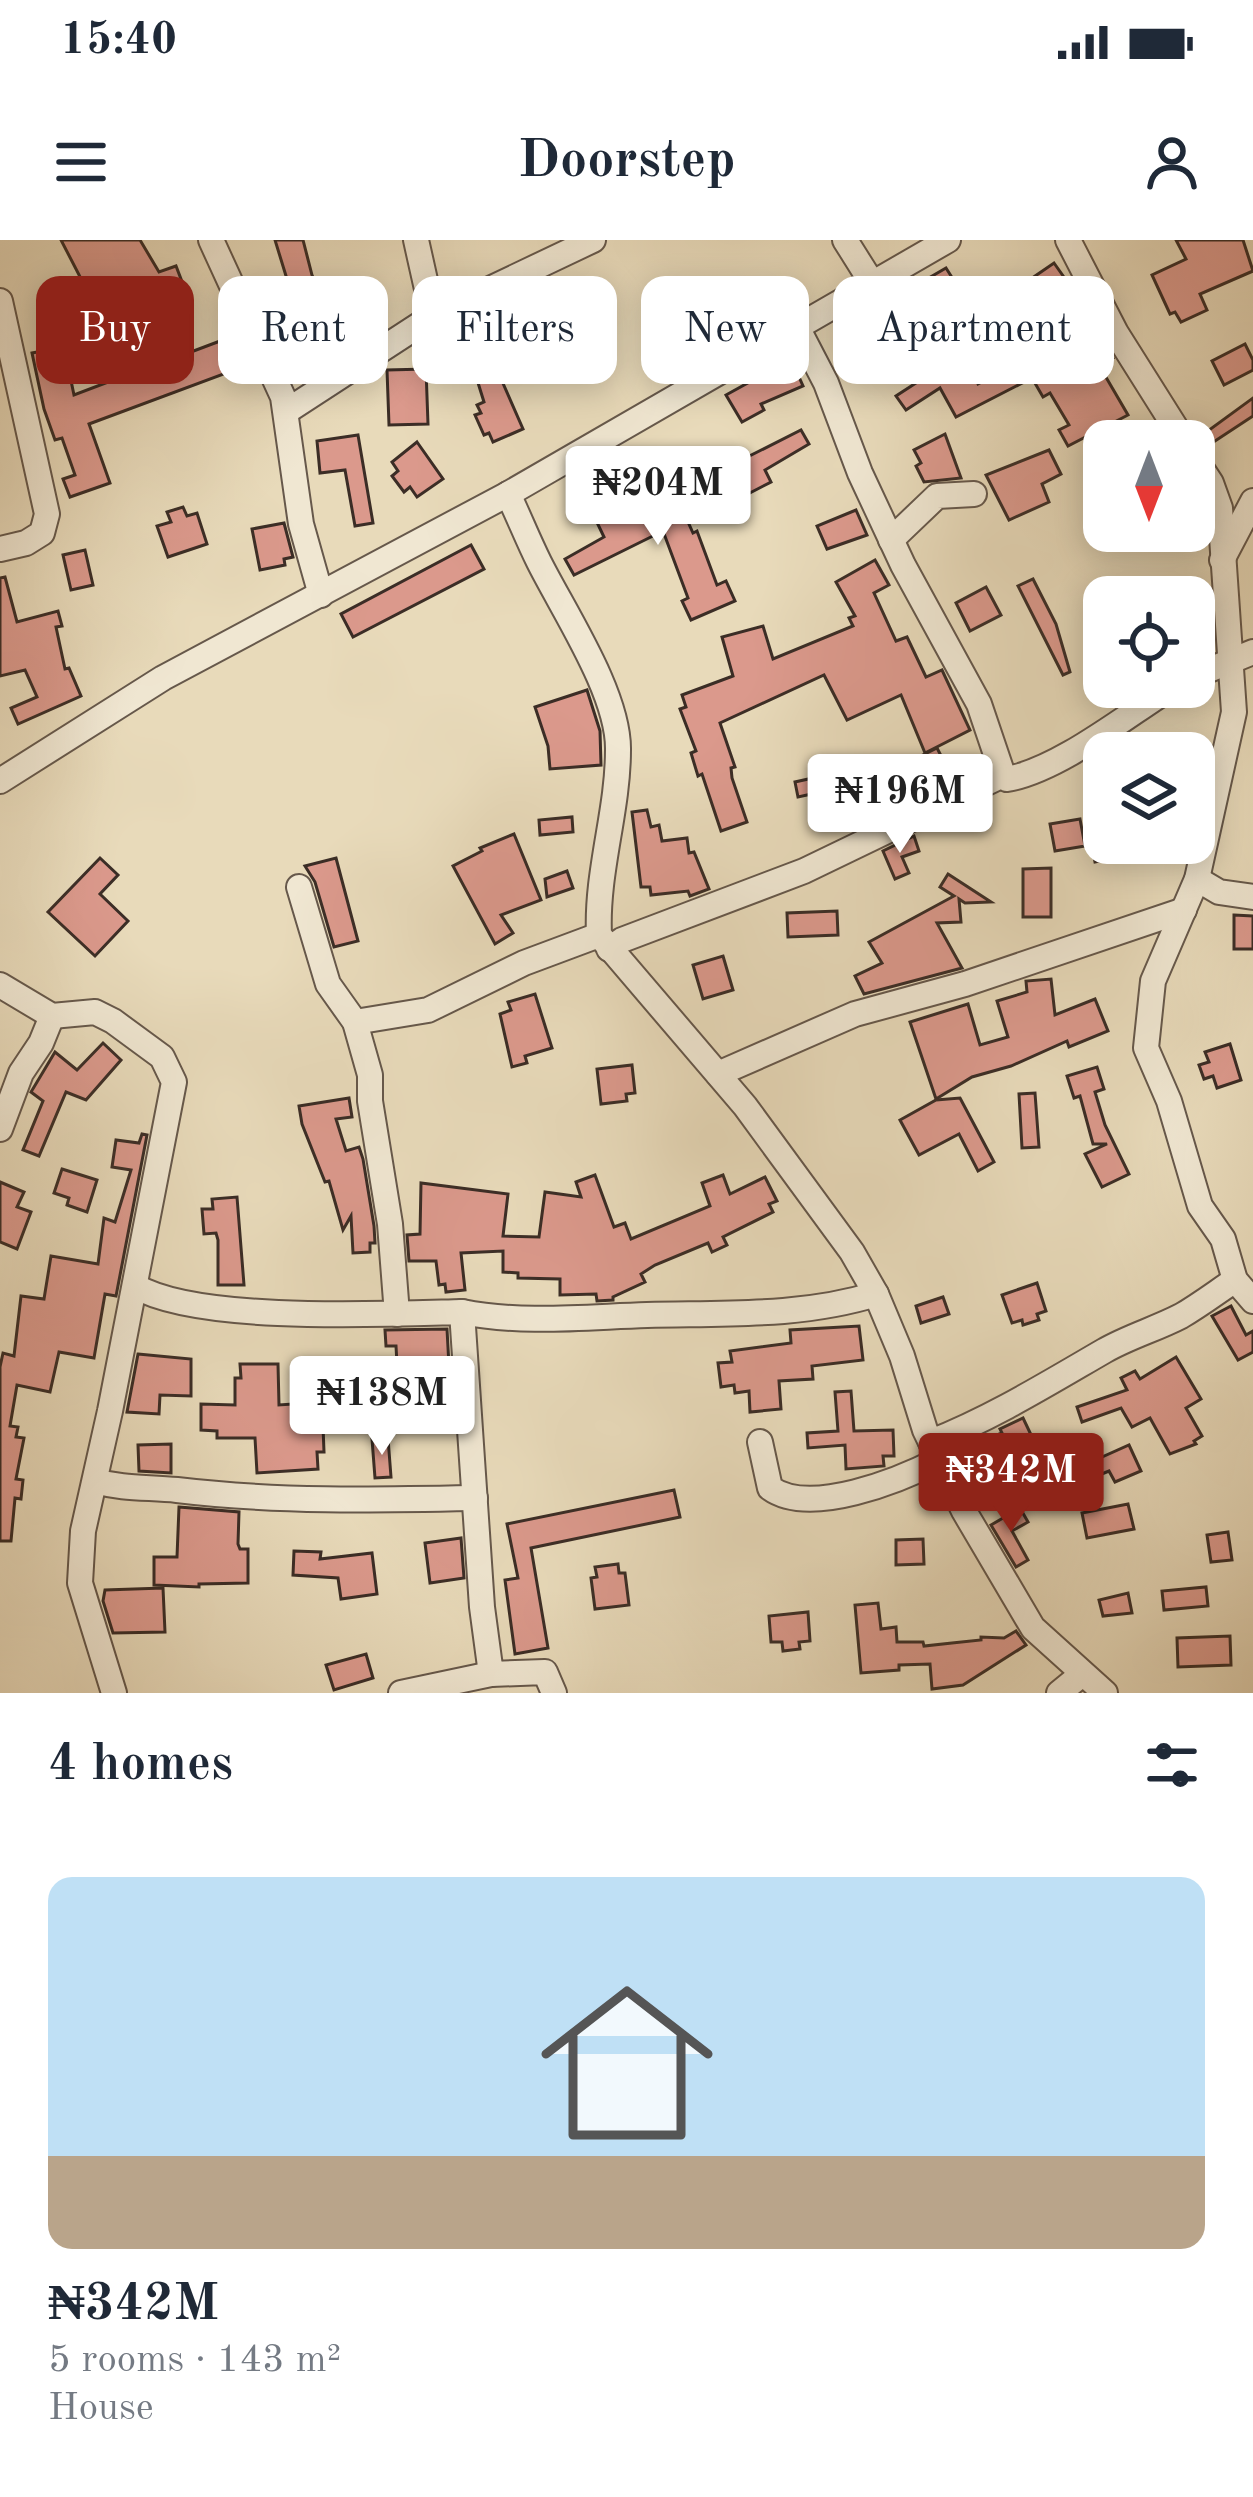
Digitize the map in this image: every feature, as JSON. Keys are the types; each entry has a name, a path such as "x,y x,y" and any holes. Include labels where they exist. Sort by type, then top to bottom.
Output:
{"street":[{"path":"211,240 287,411 301,524 321,595"},
{"path":"416,240 424,276"},
{"path":"517,276 593,240"},
{"path":"844,240 867,276"},
{"path":"884,276 948,240"},
{"path":"1068,240 1116,333 1171,420"},
{"path":"0,301 47,514 42,533 26,543 0,549"},
{"path":"287,411 412,330"},
{"path":"809,350 891,540 979,704 1003,775 1027,772 1139,708"},
{"path":"3,769 701,384"},
{"path":"508,494 539,563 578,628 616,725 610,834 597,903 604,942 809,1189 876,1294 935,1451 964,1511 1033,1628 1105,1693"},
{"path":"891,540 937,496 974,494"},
{"path":"760,1442 770,1488 789,1496 862,1491 899,1480 1016,1398 1072,1372 1123,1340 1248,1293 1223,1239 1200,1206 1169,1101 1147,1048 1154,981 1197,879 1234,712 1220,508 1215,494"},
{"path":"1221,562 1253,501"},
{"path":"1215,666 1253,652"},
{"path":"356,1022 428,1010 524,963 622,940 804,871 1003,775"},
{"path":"1197,879 1219,892 1253,897"},
{"path":"299,887 328,984 356,1022 370,1075 370,1101 391,1224 397,1314"},
{"path":"718,1074 855,1014 965,984 1184,910"},
{"path":"0,986 52,1016 94,1012 113,1021 148,1044 172,1073 174,1093 83,1531 80,1583 114,1693"},
{"path":"0,1129 21,1073 52,1016"},
{"path":"135,1286 166,1299 238,1310 462,1312 493,1318 553,1319 833,1307 876,1294"},
{"path":"462,1312 491,1674"},
{"path":"95,1480 126,1490 172,1490 227,1498 475,1498"},
{"path":"400,1693 491,1674 545,1672 554,1693"},
{"path":"1059,1693 1082,1675"}],"building":[{"path":"61,240 140,240 159,272 176,266 180,276 80,276"},
{"path":"275,240 303,240 312,276 286,276"},
{"path":"1176,240 1243,240 1253,271 1200,294 1207,310 1181,322 1175,312 1170,314 1152,275 1186,259"},
{"path":"1054,263 1063,276 1035,276"},
{"path":"218,342 218,376 89,424 110,483 70,497 63,479 75,475 62,438 55,440 39,384 72,384 74,395 103,384 194,384 194,351"},
{"path":"1245,344 1253,370 1224,385 1212,361"},
{"path":"412,369 412,384 427,384 428,424 389,425 388,370"},
{"path":"478,384 503,384 523,429 493,442 489,433 484,435 475,415 481,413 477,405 484,402"},
{"path":"746,384 803,386 761,404 764,410 742,422 726,395"},
{"path":"914,384 1020,384 956,417 940,388 906,410 896,396"},
{"path":"1035,384 1110,384 1128,415 1118,420 1083,420 1083,438 1068,446 1059,430 1069,425 1050,393 1043,397"},
{"path":"1253,398 1253,416 1215,441 1215,426"},
{"path":"801,430 809,444 765,470 771,482 717,510 702,480"},
{"path":"945,434 961,478 924,482 914,450"},
{"path":"358,435 373,523 355,526 345,470 320,473 317,441"},
{"path":"417,442 443,479 417,497 410,487 404,492 392,476 398,471 392,462"},
{"path":"1049,450 1061,474 1042,484 1049,502 1009,520 986,475"},
{"path":"675,493 693,533 697,531 717,585 726,581 735,601 691,620 682,601 688,598 663,531 574,575 565,559 604,537 592,512 618,500 623,511 650,497 653,503"},
{"path":"183,507 187,516 197,513 207,544 168,557 157,526 171,522 167,512"},
{"path":"856,510 867,535 827,549 817,526"},
{"path":"284,523 293,557 284,559 285,565 260,570 252,529"},
{"path":"471,545 484,569 353,637 341,614"},
{"path":"85,550 93,585 71,590 63,555"},
{"path":"875,560 889,585 874,593 896,641 907,637 926,677 942,670 970,730 925,753 901,695 847,720 824,675 720,723 747,822 721,831 691,753 696,751 680,709 686,707 682,695 733,676 722,637 763,626 773,659 853,626 849,618 855,616 836,582"},
{"path":"5,577 17,622 58,611 62,626 56,627 65,669 69,668 81,696 18,724 11,708 37,697 25,670 0,676 0,578"},
{"path":"1033,579 1056,624 1070,672 1063,675 1018,586"},
{"path":"986,587 1001,615 970,631 956,603"},
{"path":"587,690 600,731 601,765 550,769 535,707"},
{"path":"937,748 952,777 937,786 921,756"},
{"path":"835,773 839,788 798,797 795,782"},
{"path":"647,810 651,827 659,825 662,841 687,838 689,853 694,852 709,889 690,896 688,891 651,895 650,887 641,887 632,812"},
{"path":"572,817 573,832 540,835 539,820"},
{"path":"1080,819 1083,846 1055,851 1050,824"},
{"path":"514,834 541,900 501,915 513,933 495,944 453,866"},
{"path":"914,836 919,851 902,857 909,873 895,879 883,851"},
{"path":"100,858 118,875 100,894 128,921 95,956 48,912"},
{"path":"336,858 358,941 334,947 315,882 305,866"},
{"path":"1051,868 1051,917 1023,917 1023,869"},
{"path":"567,871 573,888 547,897 545,879"},
{"path":"948,874 991,902 959,899 961,922 937,923 962,968 864,994 855,976 882,963 869,942 954,896 940,887"},
{"path":"837,911 838,935 788,937 787,913"},
{"path":"1234,915 1253,916 1253,949 1234,949"},
{"path":"723,956 733,990 703,999 693,965"},
{"path":"1051,979 1055,1015 1095,999 1108,1031 1069,1047 1067,1041 972,1077 936,1099 910,1022 968,1004 980,1045 1008,1037 997,1001 1027,992 1026,981"},
{"path":"535,994 552,1048 525,1056 527,1063 512,1067 500,1014 511,1010 508,1002"},
{"path":"103,1043 121,1060 86,1100 66,1092 39,1156 23,1150 43,1101 31,1092 55,1052 77,1070"},
{"path":"1230,1044 1241,1080 1217,1088 1213,1076 1204,1079 1199,1065 1209,1062 1205,1052"},
{"path":"632,1065 635,1093 626,1094 627,1101 601,1104 597,1069"},
{"path":"1097,1067 1104,1089 1095,1092 1129,1174 1102,1187 1085,1154 1107,1144 1093,1144 1080,1096 1074,1098 1067,1076"},
{"path":"1035,1093 1039,1147 1022,1148 1019,1094"},
{"path":"349,1098 352,1117 336,1119 346,1151 359,1147 363,1159 374,1226 370,1252 353,1253 351,1216 343,1230 299,1106"},
{"path":"960,1098 994,1162 978,1171 959,1134 919,1155 900,1120 936,1100"},
{"path":"142,1134 147,1135 116,1296 105,1294 94,1358 59,1352 50,1392 17,1385 10,1426 18,1427 16,1437 24,1438 16,1479 23,1480 21,1499 15,1498 11,1541 0,1541 0,1367 3,1353 14,1356 21,1296 44,1299 51,1256 98,1264 104,1218 115,1222 131,1170 112,1167 116,1140 139,1143"},
{"path":"62,1169 97,1180 87,1212 67,1205 69,1198 54,1193"},
{"path":"595,1175 614,1227 625,1223 631,1239 710,1206 702,1183 723,1175 730,1194 765,1177 777,1201 769,1204 773,1212 723,1237 727,1245 712,1252 708,1243 655,1265 641,1274 645,1282 613,1300 597,1301 596,1294 560,1295 560,1279 518,1278 518,1273 503,1272 503,1251 461,1253 465,1290 446,1292 445,1284 439,1285 436,1261 409,1261 407,1235 420,1234 421,1183 508,1194 503,1236 539,1237 545,1192 581,1197 576,1182"},
{"path":"0,1182 24,1192 17,1207 31,1212 17,1249 0,1242"},
{"path":"237,1197 244,1285 218,1285 218,1240 216,1233 204,1234 202,1209 213,1209 212,1199"},
{"path":"1037,1283 1046,1311 1037,1314 1039,1320 1012,1323 1002,1295"},
{"path":"943,1297 949,1314 921,1323 916,1306"},
{"path":"1231,1306 1246,1335 1253,1331 1253,1352 1238,1360 1212,1316"},
{"path":"859,1326 863,1360 812,1366 813,1379 779,1381 781,1409 750,1412 749,1391 735,1393 734,1385 721,1387 718,1363 732,1362 730,1351 791,1343 790,1330"},
{"path":"447,1329 449,1366 412,1368 413,1420 400,1420 396,1346 386,1346 385,1330"},
{"path":"138,1354 191,1359 191,1396 160,1395 159,1414 127,1412"},
{"path":"1176,1357 1201,1399 1186,1408 1202,1436 1196,1444 1170,1454 1150,1418 1132,1427 1121,1408 1082,1422 1077,1407 1127,1390 1121,1378 1135,1371 1140,1379"},
{"path":"324,1361 363,1363 362,1392 367,1391 370,1422 323,1426 324,1452 317,1452 318,1469 257,1473 255,1438 217,1438 217,1431 201,1430 201,1404 235,1405 240,1364 278,1364 279,1405 322,1402"},
{"path":"851,1391 854,1431 893,1430 894,1456 883,1456 884,1466 846,1469 845,1445 808,1448 807,1433 838,1431 835,1392"},
{"path":"1023,1418 1034,1441 1025,1445 1045,1478 1024,1490 1014,1474 994,1482 977,1443"},
{"path":"388,1438 391,1477 375,1478 372,1439"},
{"path":"171,1444 171,1473 139,1471 138,1445"},
{"path":"1129,1445 1141,1471 1115,1482 1109,1471 1097,1476 1091,1462"},
{"path":"674,1490 680,1517 531,1548 548,1648 515,1654 505,1580 518,1578 507,1524"},
{"path":"1128,1504 1134,1529 1087,1538 1082,1513"},
{"path":"179,1507 239,1512 238,1544 248,1549 248,1583 154,1585 154,1557 177,1557"},
{"path":"1020,1508 1028,1522 1012,1531 1028,1560 1016,1567 991,1525"},
{"path":"1228,1532 1232,1560 1211,1562 1207,1535"},
{"path":"461,1538 464,1578 430,1583 425,1543"},
{"path":"923,1539 924,1564 896,1565 896,1540"},
{"path":"294,1551 321,1552 320,1559 372,1553 377,1594 341,1599 338,1578 293,1575"},
{"path":"618,1564 619,1573 625,1573 629,1605 595,1609 591,1578 597,1577 595,1567"},
{"path":"1206,1587 1208,1606 1164,1610 1162,1591"},
{"path":"163,1588 165,1632 113,1633 103,1601 105,1590"},
{"path":"1128,1593 1132,1613 1103,1616 1099,1600"},
{"path":"878,1603 881,1629 896,1627 897,1642 923,1642 924,1646 1004,1638 1016,1631 1026,1645 963,1685 932,1689 930,1664 861,1673 855,1605"},
{"path":"808,1612 810,1641 799,1642 800,1649 783,1651 782,1642 771,1642 769,1616"},
{"path":"1230,1636 1231,1665 1178,1667 1177,1638"},
{"path":"366,1654 373,1678 334,1690 326,1665"}]}
